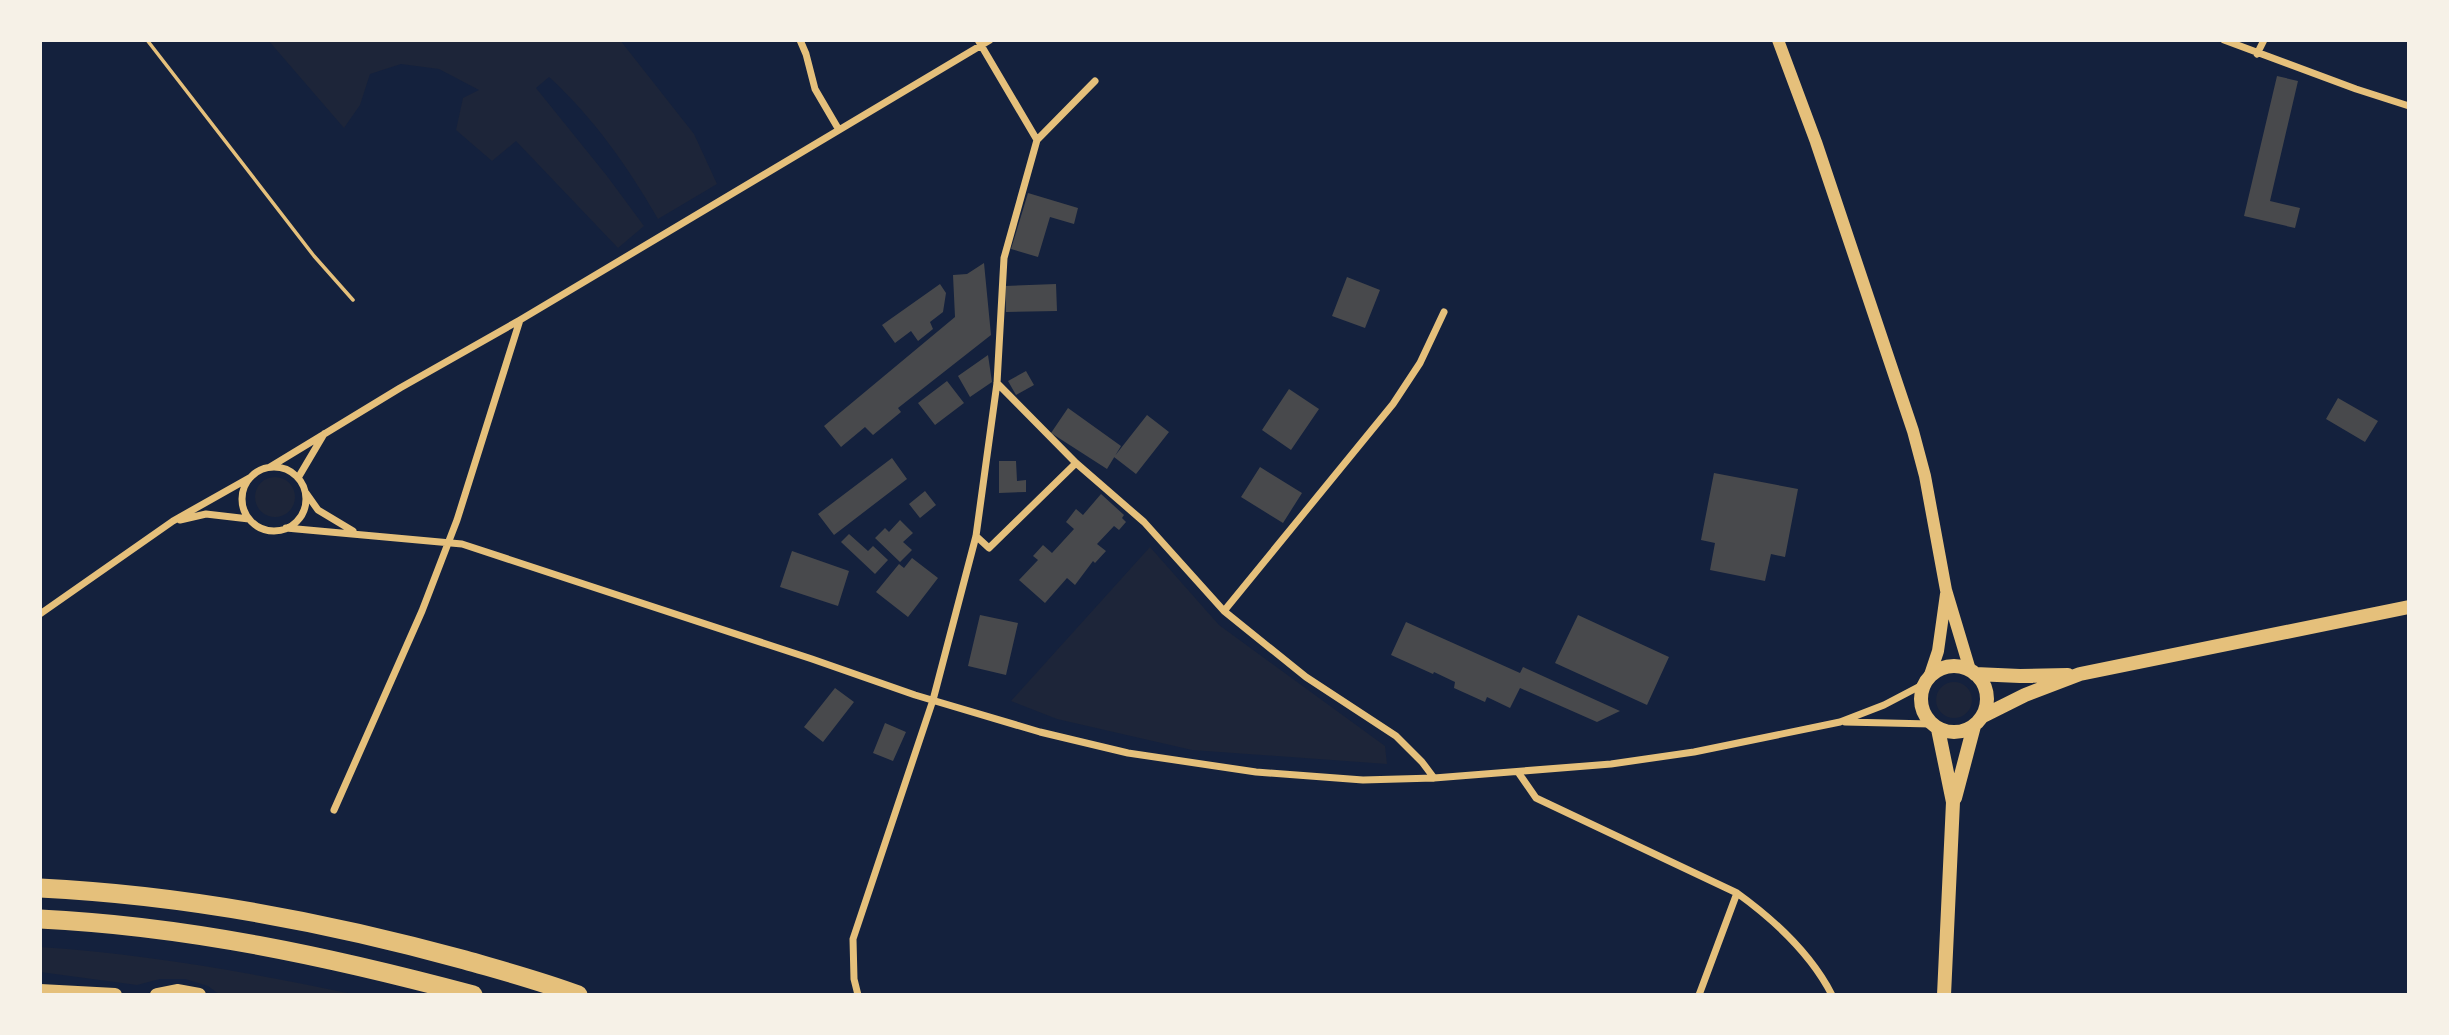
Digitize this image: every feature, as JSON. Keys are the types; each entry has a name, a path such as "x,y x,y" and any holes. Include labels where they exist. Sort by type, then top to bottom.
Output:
{"highway":[{"path":"40,888 152,898 247,911 320,925 408,944 578,995"},
{"path":"40,919 145,928 242,942 311,955 473,995"}],"main road":[{"path":"2080,674 2020,676 1973,672 1951,666 1940,669 1927,680 1920,694 1921,705 1924,716 1935,727 1951,733 1961,732 2025,695 2080,674 2409,607"},
{"path":"1944,995 1953,802 1987,700 1986,688 1973,672"},
{"path":"1935,727 1953,802"},
{"path":"40,991 115,995"},
{"path":"158,995 177,991 199,995"}],"street":[{"path":"800,40 814,89 839,130"},
{"path":"270,467 839,130 980,43 990,40"},
{"path":"1778,40 1816,142 1913,430 1930,498 1946,590 1973,672"},
{"path":"2224,40 2409,106"},
{"path":"2257,54 2264,40"},
{"path":"980,43 1037,140"},
{"path":"858,995 854,979 853,939 933,700 976,536 997,383 1004,258 1037,140 1095,81"},
{"path":"1224,611 1393,404 1420,363 1444,312"},
{"path":"334,810 422,611 520,320"},
{"path":"997,383 1076,463 1144,522 1224,611 1306,677 1396,736 1434,778"},
{"path":"298,478 324,433"},
{"path":"976,536 989,548 1076,463"},
{"path":"249,519 242,502 245,484 259,470 280,467 298,478 318,510 356,533"},
{"path":"40,614 173,521 251,477"},
{"path":"286,528 296,522 302,513 306,503 305,492"},
{"path":"173,521 206,514 249,519 266,530 286,528 463,544 933,700 1040,732 1128,753 1256,772 1363,779 1434,778 1611,764 1694,752 1840,722 1884,705 1927,680 1938,651 1946,590"},
{"path":"1840,722 1935,727"},
{"path":"1518,772 1536,798 1737,893 1765,914 1799,949 1832,995"},
{"path":"1699,995 1737,893"}],"path":[{"path":"147,40 306,245 353,300"}],"shaded area":[{"path":"268,40 620,40 694,134 717,184 658,219 609,144 549,77 536,88 644,226 618,248 516,141 492,161 456,130 463,98 479,90 439,69 401,64 370,74 360,105 344,128"},
{"path":"275,477 289,483 295,497 289,511 275,517 261,511 255,497 261,483"},
{"path":"1150,547 1219,625 1385,746 1387,764 1192,750 1057,719 1011,701"},
{"path":"1954,682 1967,687 1972,700 1967,713 1954,718 1941,713 1936,700 1941,687"},
{"path":"40,947 200,965 357,995 220,995 208,986 185,979 160,979 137,985 40,972"}],"building":[{"path":"2277,76 2298,81 2270,201 2300,208 2295,228 2244,216"},
{"path":"1028,193 1078,208 1074,224 1050,217 1038,257 1011,249"},
{"path":"984,263 991,335 898,408 901,412 873,435 865,427 841,447 824,426 955,317 953,275 967,274"},
{"path":"1347,277 1380,290 1365,328 1332,316"},
{"path":"940,284 946,293 943,312 930,322 933,329 918,341 911,331 895,343 882,325"},
{"path":"1056,284 1057,311 1006,312 1005,286"},
{"path":"988,355 992,382 970,397 958,376"},
{"path":"1026,371 1034,385 1016,395 1008,381"},
{"path":"947,381 964,403 935,425 918,403"},
{"path":"1289,389 1319,409 1291,450 1262,430"},
{"path":"2338,398 2378,421 2365,442 2326,419"},
{"path":"1068,408 1121,446 1107,469 1051,433"},
{"path":"1147,415 1169,432 1136,474 1114,457"},
{"path":"892,458 907,479 834,535 818,514"},
{"path":"999,461 1016,461 1017,481 1026,480 1026,492 999,493"},
{"path":"1260,467 1302,493 1283,523 1241,497"},
{"path":"1714,473 1798,489 1785,557 1771,554 1765,581 1710,570 1715,543 1701,540"},
{"path":"925,491 936,505 920,518 909,504"},
{"path":"1101,494 1124,515 1122,518 1126,522 1119,530 1114,526 1097,544 1106,551 1095,563 1093,561 1075,585 1067,578 1045,603 1019,580 1038,560 1033,556 1043,545 1052,553 1074,529 1066,522 1076,509 1083,515"},
{"path":"900,520 913,533 903,542 912,550 900,562 875,538 885,528 889,532"},
{"path":"849,534 868,551 873,546 888,560 875,574 841,542"},
{"path":"792,551 849,571 838,606 780,587"},
{"path":"912,558 938,578 908,617 876,592 899,564 904,568"},
{"path":"980,615 1018,623 1006,675 968,666"},
{"path":"1578,615 1669,657 1647,705 1555,663"},
{"path":"1406,622 1520,673 1523,667 1620,711 1597,722 1520,688 1510,708 1487,697 1485,702 1454,688 1455,682 1391,655"},
{"path":"835,688 854,702 823,742 804,727"},
{"path":"885,723 906,732 893,761 873,753"}]}
